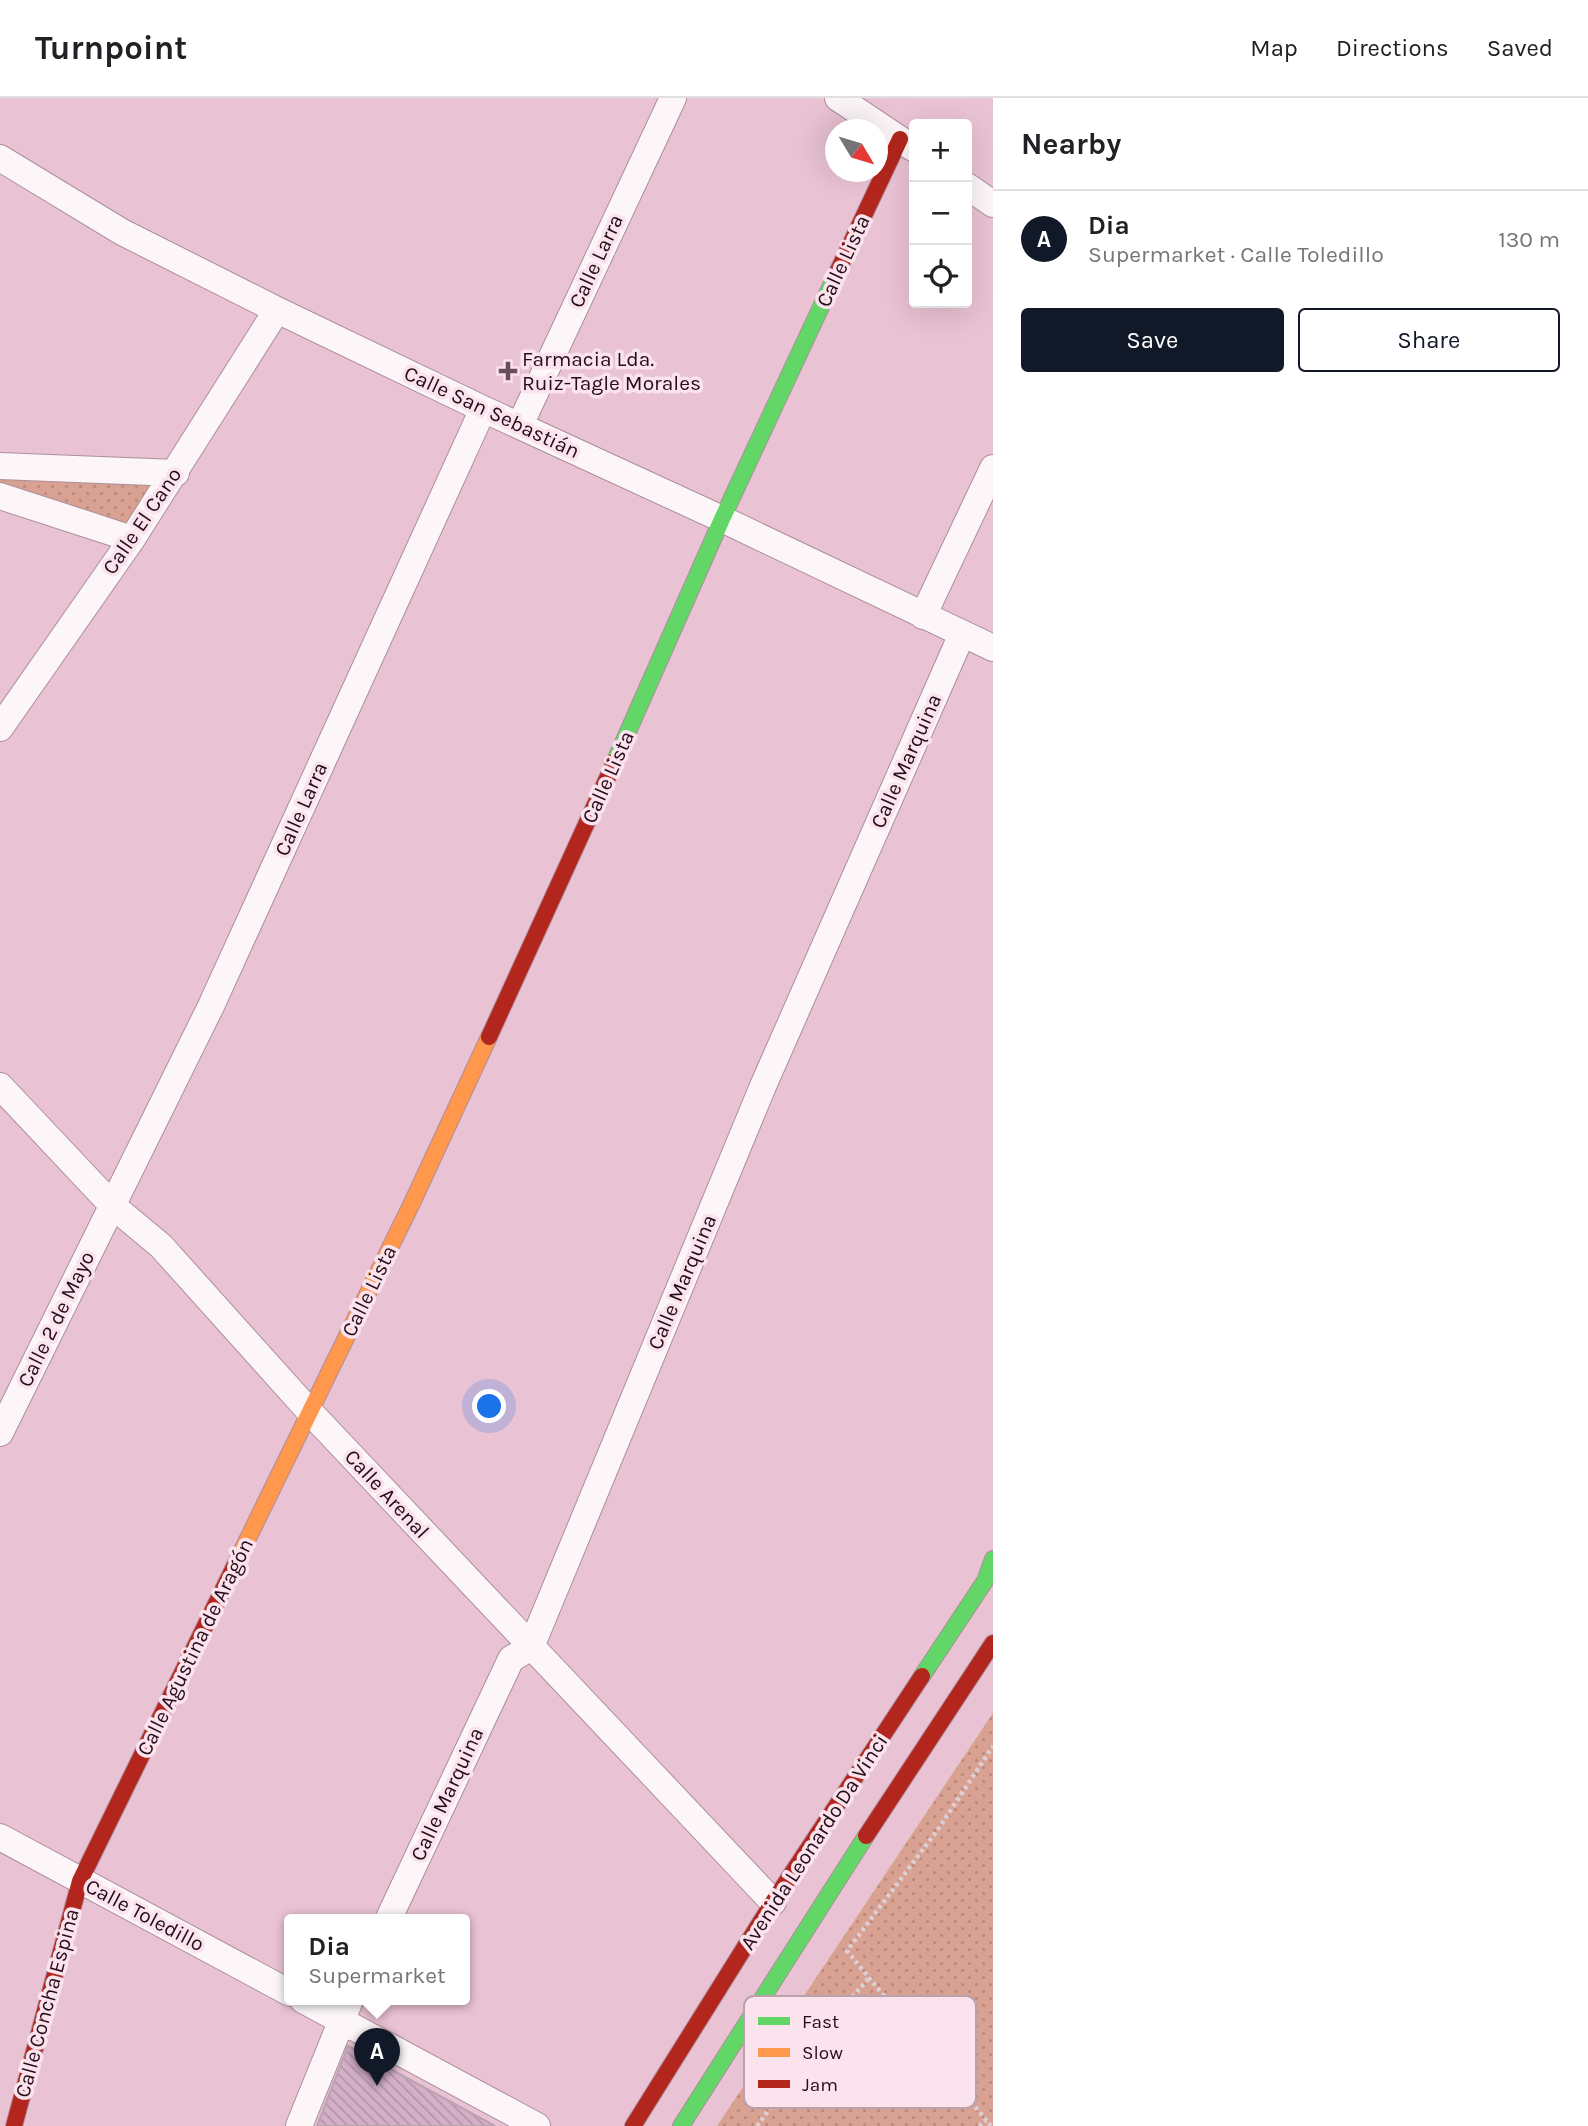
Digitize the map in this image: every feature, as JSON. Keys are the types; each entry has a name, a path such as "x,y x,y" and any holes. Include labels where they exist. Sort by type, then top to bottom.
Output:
{"street":[{"name":"Calle Larra","path":"520,425 673,98"},
{"path":"838,98 907,144"},
{"name":"Calle Lista","path":"310,1412 412,1203 568,868 722,519 907,144"},
{"name":"Calle San Sebastián","path":"0,158 122,232 277,310 993,648"},
{"path":"972,189 993,204"},
{"name":"Calle El Cano","path":"0,728 176,473 277,310"},
{"name":"Calle Larra","path":"113,1206 216,993 483,409"},
{"path":"0,466 176,473"},
{"path":"923,616 993,468"},
{"path":"0,496 132,539"},
{"name":"Calle Marquina","path":"391,1914 511,1659 531,1647 763,1086 962,634"},
{"name":"Calle Arenal","path":"0,1086 113,1206 161,1246 310,1412 773,1902"},
{"name":"Calle 2 de Mayo","path":"0,1433 113,1206"},
{"name":"Calle Agustina de Aragón","path":"80,1881 310,1412"},
{"name":"Avenida Leonardo Da Vinci","path":"633,2126 773,1902 985,1581 993,1559"},
{"name":"Avenida Leonardo Da Vinci","path":"763,1996 993,1643"},
{"name":"Calle Toledillo","path":"0,1838 284,1990"},
{"name":"Calle Concha Espina","path":"14,2126 80,1881"},
{"path":"324,2005 345,2010 537,2126"},
{"path":"299,2126 345,2010"},
{"name":"Avenida Leonardo Da Vinci","path":"681,2126 744,2027"}],"path":[{"path":"884,1996 847,1951 939,1828 993,1746"},
{"path":"853,1996 869,1978"},
{"path":"757,2126 770,2108"},
{"path":"976,2108 991,2126"},
{"path":"979,2126 986,2120"}],"shaded area":[{"path":"0,478 153,484 126,526 0,485"},
{"path":"993,1713 993,2126 717,2126 744,2086 744,2108 976,2108 976,1996 804,1996"}],"building":[{"path":"348,2046 495,2126 317,2126"}],"traffic: fast":[{"path":"615,761 722,519 834,279"},
{"path":"922,1676 985,1581 993,1559"},
{"path":"764,1996 866,1836"},
{"path":"681,2126 744,2027"}],"traffic: slow":[{"path":"234,1567 412,1203 489,1037"}],"traffic: jam":[{"path":"834,279 900,139"},
{"path":"489,1037 615,761"},
{"path":"14,2126 80,1881 234,1567"},
{"path":"866,1836 993,1643"},
{"path":"633,2126 773,1902 922,1676"}],"place":[{"name":"Farmacia Lda. Ruiz-Tagle Morales","path":"508,371"},
{"name":"Dia","path":"377,2086"}]}
